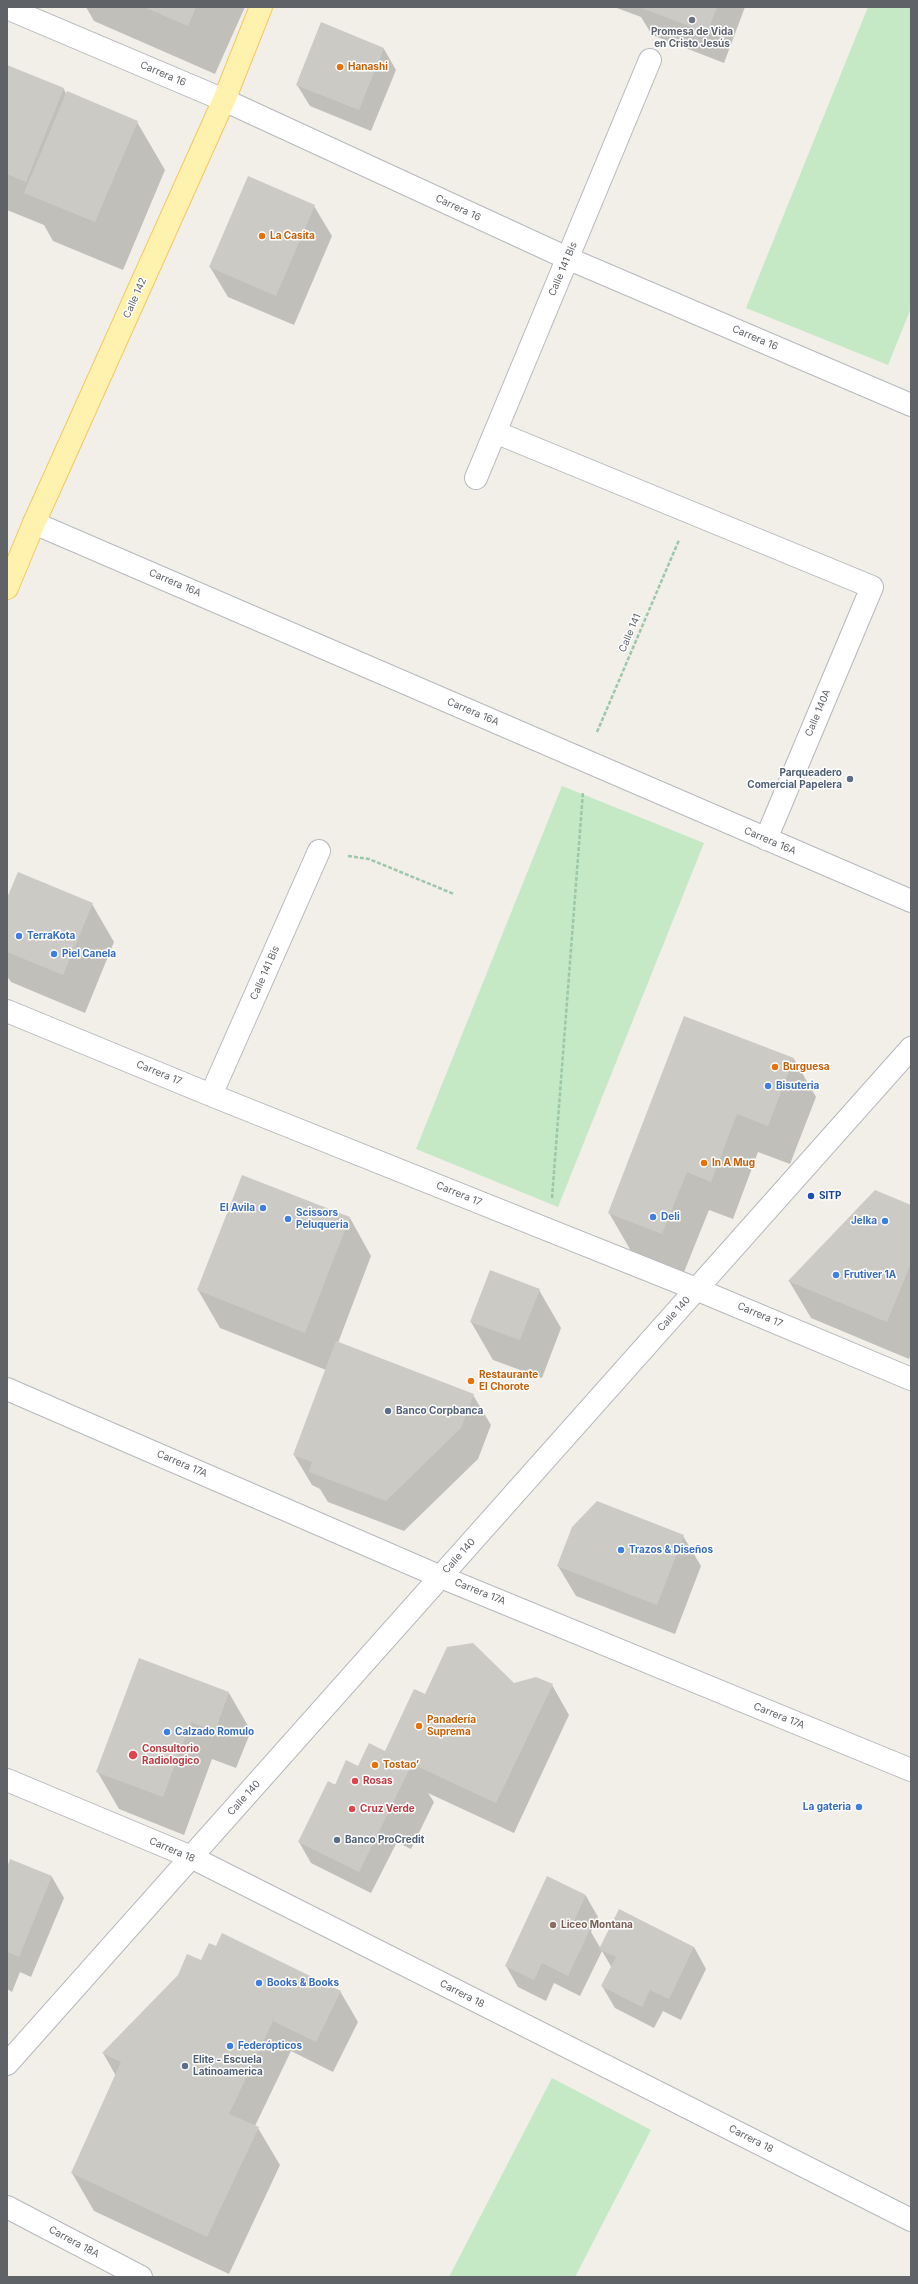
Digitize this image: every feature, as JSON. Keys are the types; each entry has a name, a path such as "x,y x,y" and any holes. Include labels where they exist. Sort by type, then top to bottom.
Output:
{"main road":[{"name":"Calle 142","path":"7,588 34,523 224,100 261,7"}],"street":[{"name":"Carrera 16","path":"7,8 224,100 567,258 911,405"},
{"name":"Calle 141 Bis","path":"476,478 650,60"},
{"path":"495,432 691,511"},
{"name":"Calle 140A","path":"691,511 872,587 766,839"},
{"name":"Carrera 16A","path":"34,523 911,901"},
{"name":"Calle 141 Bis","path":"210,1095 319,852"},
{"name":"Carrera 17","path":"7,1011 210,1095 696,1289 911,1379"},
{"name":"Calle 140","path":"7,2064 911,1048"},
{"name":"Carrera 17A","path":"7,1389 441,1576 911,1770"},
{"name":"Carrera 18","path":"7,1780 191,1858 911,2220"},
{"name":"Carrera 18A","path":"7,2207 141,2277"}],"path":[{"name":"Calle 141","path":"548,1230 556,1161 585,760 691,511"},
{"path":"319,852 369,859 454,894"}],"green space":[{"path":"868,7 911,7 911,308 888,365 746,308"},
{"path":"562,786 704,843 558,1207 416,1149"},
{"path":"552,2078 651,2130 575,2277 449,2277"}],"building":[{"path":"144,7 196,7 188,26"},
{"name":"Promesa de Vida en Cristo Jesús","path":"639,7 717,7 707,33"},
{"name":"Hanashi","path":"321,22 384,48 359,110 296,85"},
{"path":"7,65 64,88 26,182 7,174"},
{"path":"67,91 138,121 95,222 24,193"},
{"name":"La Casita","path":"248,176 315,205 276,296 209,267"},
{"path":"18,872 93,903 63,975 7,952 7,898"},
{"path":"684,1016 794,1058 768,1126 737,1114 711,1182 687,1172 662,1234 608,1213"},
{"path":"242,1175 350,1217 305,1333 197,1290"},
{"path":"875,1190 911,1205 911,1263 887,1322 788,1281"},
{"path":"490,1270 540,1289 520,1340 470,1322"},
{"name":"Banco Corpbanca","path":"336,1341 474,1394 461,1428 386,1501 309,1472 312,1462 293,1455"},
{"name":"Trazos & Diseños","path":"597,1501 684,1535 657,1605 557,1566 572,1527"},
{"path":"473,1643 514,1683 536,1677 553,1684 496,1803 412,1764 359,1872 298,1842 328,1781 335,1785 346,1760 358,1766 369,1743 385,1751 414,1689 425,1694 447,1647"},
{"path":"139,1658 229,1692 215,1731 191,1722 163,1797 96,1772"},
{"path":"10,1859 52,1876 19,1957 8,1952 7,1955 7,1868"},
{"name":"Liceo Montana","path":"547,1876 586,1895 574,1921 590,1929 568,1976 542,1963 534,1980 505,1966"},
{"path":"619,1909 694,1947 669,1999 650,1990 642,2007 601,1986 616,1957 599,1949"},
{"path":"222,1933 341,1991 316,2042 273,2021 229,2114 259,2127 207,2237 71,2173 121,2062 102,2053 178,1975 187,1954 201,1960 209,1943 216,1946"}],"place":[{"name":"Promesa de Vida en Cristo Jesús","path":"692,20"},
{"name":"Hanashi","path":"340,67"},
{"name":"La Casita","path":"262,236"},
{"name":"Parqueadero Comercial Papelera","path":"850,779"},
{"name":"TerraKota","path":"19,936"},
{"name":"Piel Canela","path":"54,954"},
{"name":"Burguesa","path":"775,1067"},
{"name":"Bisuteria","path":"768,1086"},
{"name":"In A Mug","path":"704,1163"},
{"name":"SITP","path":"811,1196"},
{"name":"El Avila","path":"263,1208"},
{"name":"Deli","path":"653,1217"},
{"name":"Scissors Peluqueria","path":"288,1219"},
{"name":"Jelka","path":"885,1221"},
{"name":"Frutiver 1A","path":"836,1275"},
{"name":"Restaurante El Chorote","path":"471,1381"},
{"name":"Banco Corpbanca","path":"388,1411"},
{"name":"Trazos & Diseños","path":"621,1550"},
{"name":"Panadería Suprema","path":"419,1726"},
{"name":"Calzado Romulo","path":"167,1732"},
{"name":"Consultorio Radiologico","path":"133,1755"},
{"name":"Tostao’","path":"375,1765"},
{"name":"Rosas","path":"355,1781"},
{"name":"La gateria","path":"859,1807"},
{"name":"Cruz Verde","path":"352,1809"},
{"name":"Banco ProCredit","path":"337,1840"},
{"name":"Liceo Montana","path":"553,1925"},
{"name":"Books & Books","path":"259,1983"},
{"name":"Federópticos","path":"230,2046"},
{"name":"Elite - Escuela Latinoamerica","path":"185,2066"}]}
